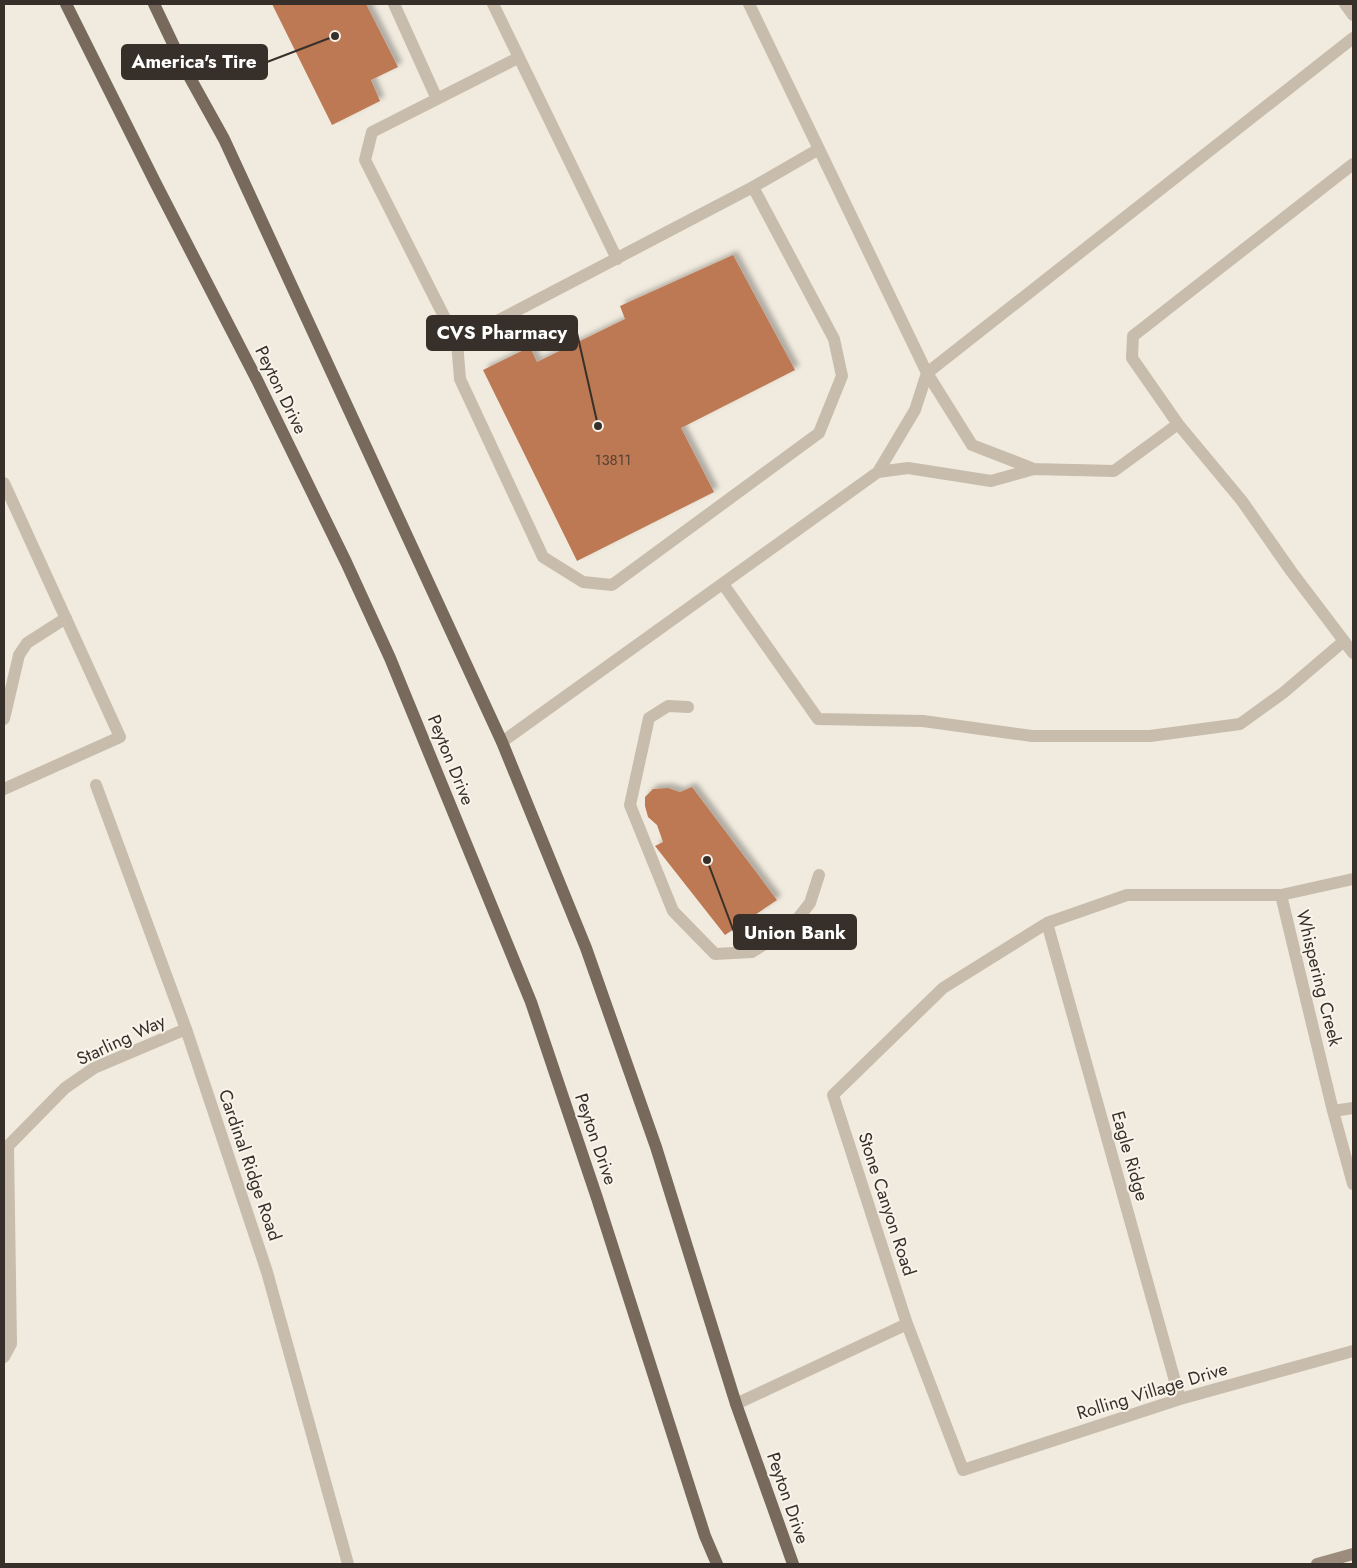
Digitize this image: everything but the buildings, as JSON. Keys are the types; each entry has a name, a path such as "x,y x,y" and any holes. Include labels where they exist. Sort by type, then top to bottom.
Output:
{"main road":[{"name":"Peyton Drive","path":"66,4 257,380 346,562 393,667 531,1002 597,1198 705,1536 717,1564"},
{"name":"Peyton Drive","path":"154,4 184,67 224,139 502,742 586,948 656,1147 736,1404 793,1564"},
{"path":"1317,1564 1353,1554"}],"street":[{"path":"394,4 438,99"},
{"path":"493,4 617,259"},
{"path":"749,4 927,373 972,445 1034,469"},
{"path":"1345,4 1353,15"},
{"path":"502,742 878,472 915,410 927,373 1353,38"},
{"path":"518,58 372,132 365,160 457,342 460,379 543,557 583,582 612,585 819,433 842,376 834,339 753,187"},
{"path":"457,342 753,187 819,149"},
{"path":"1353,164 1133,336 1132,358 1178,424 1242,501 1291,571 1353,653"},
{"path":"878,472 908,468 991,481 1034,469 1114,471 1178,424"},
{"path":"4,483 120,737 4,789"},
{"path":"722,584 818,719 923,721 1032,736 1150,736 1240,724 1284,693 1344,641"},
{"path":"4,719 19,655 27,643 66,618"},
{"path":"688,706 668,706 649,718 630,804 673,911 716,954 752,952 791,927 810,904 819,876"},
{"name":"Cardinal Ridge Road","path":"96,784 186,1029 267,1272 348,1564"},
{"path":"1047,923 1127,896 1280,896 1353,879"},
{"name":"Whispering Creek","path":"1280,896 1353,1184"},
{"name":"Stone Canyon Road","path":"964,1470 907,1324 833,1095 943,988 1047,923"},
{"name":"Eagle Ridge","path":"1047,923 1180,1399"},
{"name":"Starling Way","path":"6,1146 66,1088 94,1068 186,1029"},
{"path":"1333,1111 1353,1108"},
{"path":"4,1357 11,1344 6,1146"},
{"path":"736,1404 907,1324"},
{"name":"Rolling Village Drive","path":"964,1470 1180,1399 1353,1351"}],"place":[{"name":"America's Tire","path":"335,36"},
{"name":"CVS Pharmacy","path":"598,426"},
{"name":"Union Bank","path":"707,860"}]}
